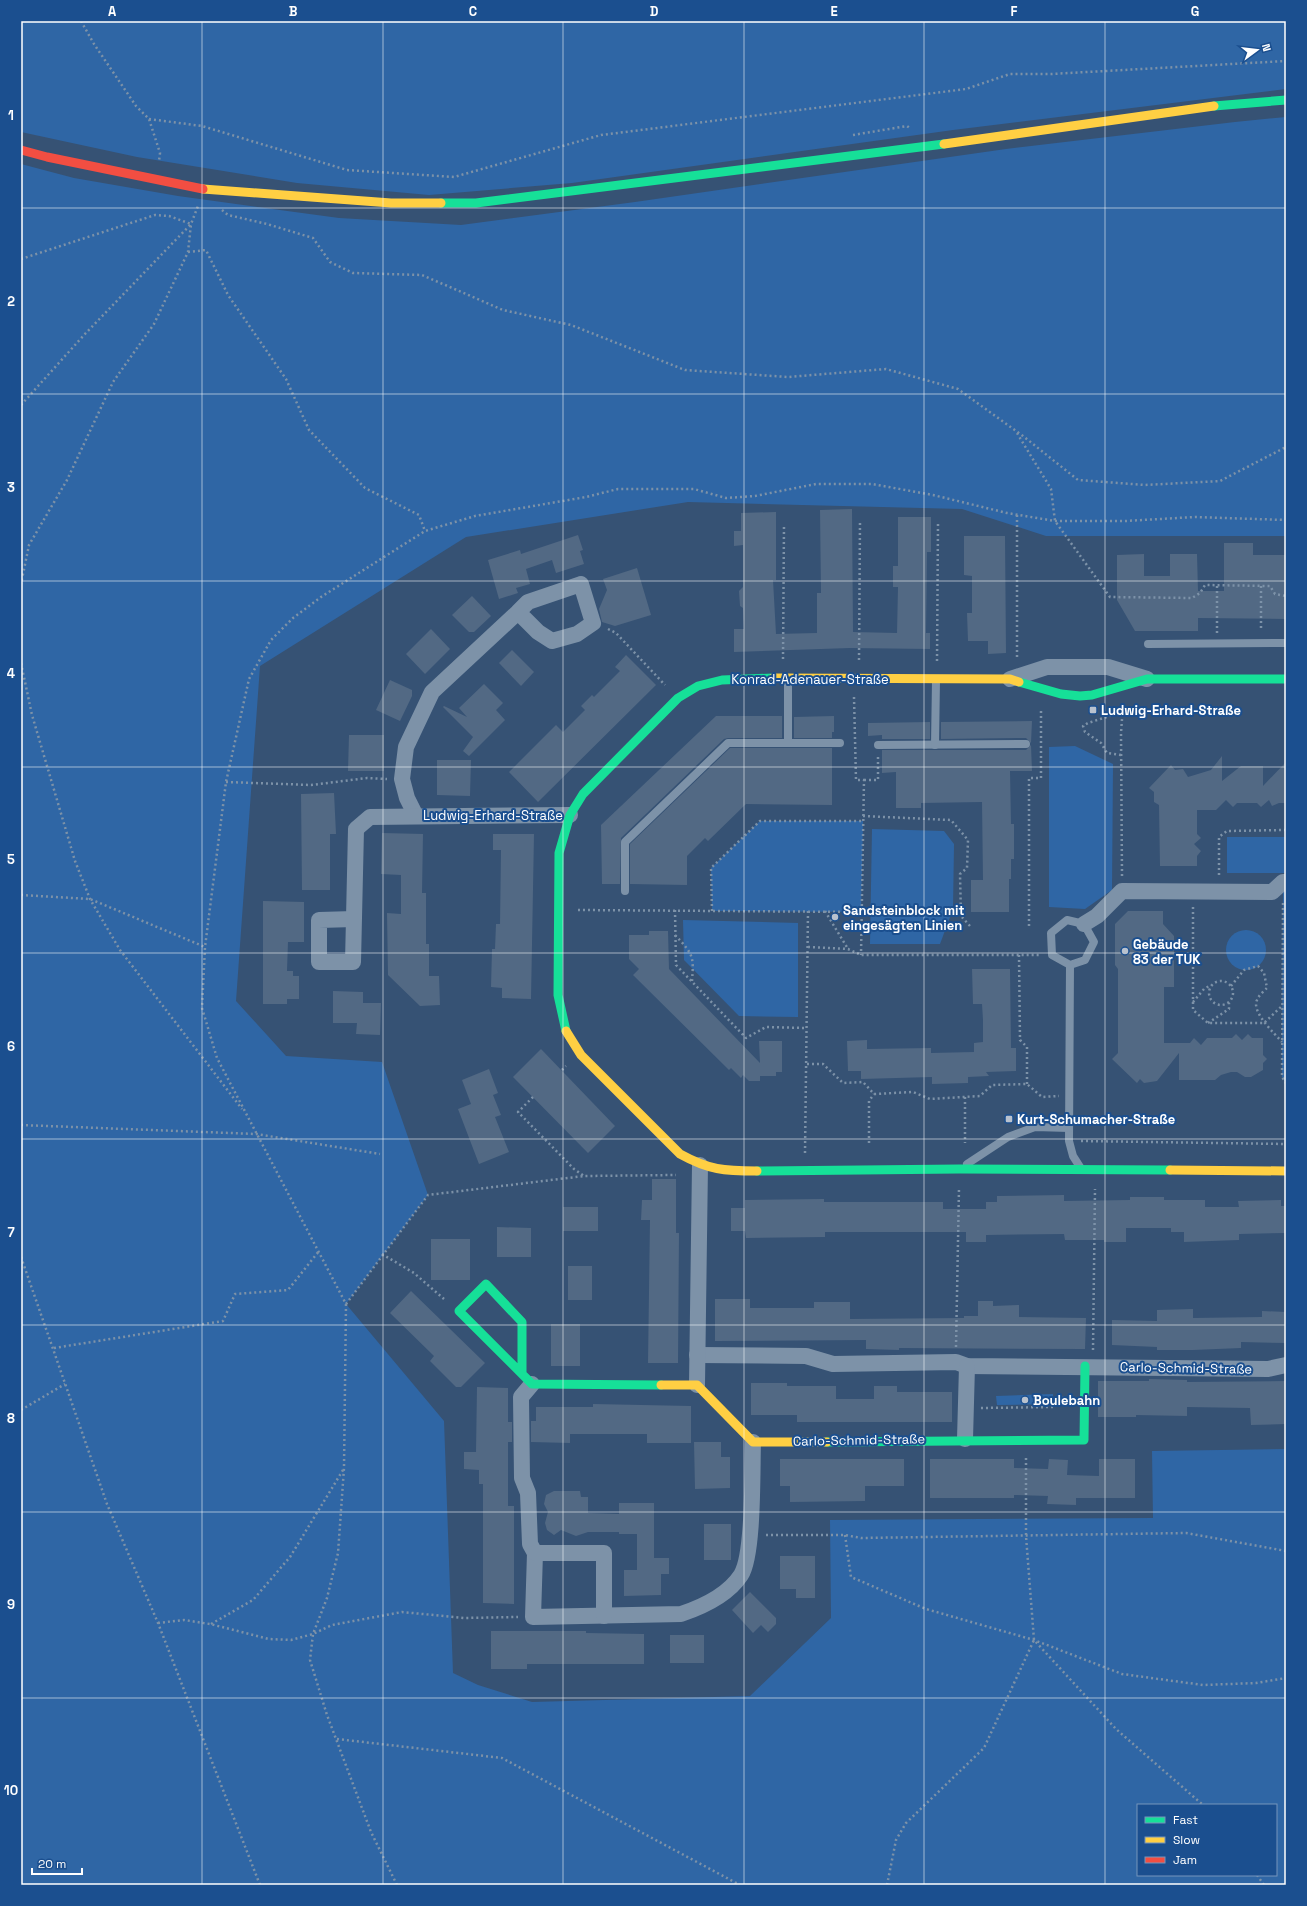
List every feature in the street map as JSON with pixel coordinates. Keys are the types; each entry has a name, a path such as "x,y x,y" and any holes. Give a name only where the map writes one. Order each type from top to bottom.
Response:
{"street":[{"path":"21,150 47,157 205,189 391,204 476,203 932,146 1219,105 1286,100"},
{"name":"Ludwig-Erhard-Straße","path":"416,816 407,798 402,779 406,747 432,692 528,602 581,584 593,623"},
{"path":"518,612 538,632 552,641 577,634 593,623"},
{"name":"Konrad-Adenauer-Straße","path":"1010,679 1047,667 1108,667 1147,679"},
{"name":"Konrad-Adenauer-Straße","path":"700,1165 680,1154 581,1055 564,1027 558,995 560,853 570,815 583,794 678,698 698,686 722,680 748,678 1010,679 1060,694 1080,696 1092,695 1147,679 1286,679"},
{"name":"Ludwig-Erhard-Straße","path":"354,919 356,829 370,817 570,815"},
{"path":"1084,924 1097,916 1122,891 1193,893 1272,892 1285,882"},
{"path":"697,1385 700,1165 729,1171 959,1169 1286,1171"},
{"path":"527,1379 458,1311 486,1284 522,1322 527,1379 521,1397 522,1478 528,1493 530,1544 535,1553 533,1617 681,1614 700,1607 723,1592 741,1574 748,1554 750,1535 753,1442 697,1385 527,1379"},
{"name":"Carlo-Schmid-Straße","path":"697,1355 806,1356 833,1364 961,1364 1268,1369 1286,1365"},
{"path":"961,1364 966,1408 965,1439"},
{"name":"Carlo-Schmid-Straße","path":"753,1442 965,1439 1084,1440 1085,1366"},
{"path":"535,1553 604,1554 604,1616"}],"lane":[{"path":"1148,644 1286,643"},
{"path":"786,678 788,743"},
{"path":"935,745 936,679"},
{"path":"625,891 625,842 728,743 840,743"},
{"path":"878,745 1026,744"},
{"path":"1068,920 1084,924 1094,942 1085,960 1070,965 1052,955 1051,933 1068,920"},
{"path":"1070,965 1069,1141 1073,1156 1081,1170"},
{"path":"959,1169 1008,1137 1035,1127 1069,1128"}],"path":[{"path":"81,21 94,44 136,106 149,119 160,153 157,179"},
{"path":"149,119 202,126 347,170 454,177 601,135 966,89 1010,74 1051,74 1286,61"},
{"path":"21,584 28,545 67,480 113,382 154,324 188,252 191,224 205,189"},
{"path":"218,207 228,215 267,224 313,238 330,262 353,273 422,275 504,310 571,325 685,370 788,377 886,369 958,389 1016,431 1078,480 1145,485 1220,481 1286,446"},
{"path":"21,259 155,215 169,216 191,224"},
{"path":"21,405 84,335 191,224"},
{"path":"188,252 206,250 228,295 286,379 309,430 365,488 419,515 425,531"},
{"path":"1016,431 1051,489 1055,521 1110,596 1192,598 1200,593 1205,585 1270,586 1275,594 1286,596"},
{"path":"397,1885 371,1832 317,1686 310,1660 314,1634 326,1598 338,1553 344,1468 346,1304 217,1058 202,1008 205,947 226,782 249,678 271,640 293,618 321,597 425,531 475,516 586,497 618,489 694,489 726,498 755,496 816,484 872,484 933,495 1017,515 1055,521 1125,520 1195,516 1285,519"},
{"path":"1010,679 1017,667 1017,515"},
{"path":"860,521 856,678 856,780 878,780 878,745"},
{"path":"936,679 938,523"},
{"path":"784,524 786,678"},
{"path":"1217,585 1217,623"},
{"path":"1261,586 1261,623"},
{"path":"593,623 616,633 678,698"},
{"path":"21,663 32,715 75,860 90,899 120,950 246,1115"},
{"path":"1122,891 1121,755 1123,702"},
{"path":"1029,926 1029,778 1041,778 1041,705"},
{"path":"1121,755 1107,753 1102,743 1085,732 1082,726 1122,712"},
{"path":"226,782 311,785 366,778"},
{"path":"861,955 864,780"},
{"path":"863,816 951,820 968,840 967,868 960,874 961,916 970,926"},
{"path":"712,911 711,868 760,821 863,821"},
{"path":"1219,893 1219,837 1227,831 1286,830"},
{"path":"1285,882 1282,1077 1286,1083"},
{"path":"1193,893 1193,1010 1208,1023 1264,1023 1283,1005"},
{"path":"21,895 90,899 205,947"},
{"path":"558,910 861,912"},
{"path":"674,910 676,965 746,1038 766,1027 807,1028"},
{"path":"805,1171 808,911"},
{"path":"825,911 848,949"},
{"path":"675,934 688,948 694,960 692,982"},
{"path":"808,947 848,949 861,955 1052,955"},
{"path":"1019,955 1020,1040 1027,1047 1027,1084"},
{"path":"1231,986 1244,970 1258,966 1264,973 1267,988 1257,999 1255,1004 1264,1023 1283,1042"},
{"path":"1193,1002 1204,989 1213,983 1221,980 1231,986 1233,995 1228,1003 1220,1006 1211,1001 1208,991 1213,983"},
{"path":"1208,1023 1230,1009 1228,1003"},
{"path":"807,1064 823,1064 843,1083 863,1082 874,1094"},
{"path":"874,1094 913,1092 930,1099 965,1097 980,1096 992,1085 1027,1084 1042,1097 1069,1096"},
{"path":"869,1143 869,1101 874,1094"},
{"path":"533,1097 518,1112 574,1169 584,1176"},
{"path":"965,1097 965,1143"},
{"path":"21,1125 256,1134 380,1154"},
{"path":"1069,1141 1286,1144"},
{"path":"346,1304 428,1194 584,1176 687,1175 700,1165"},
{"path":"959,1169 961,1364"},
{"path":"1093,1331 1095,1186"},
{"path":"54,1348 223,1321 235,1294 288,1290 319,1251"},
{"path":"382,1254 414,1273 458,1311"},
{"path":"21,1257 22,1264 54,1348 107,1504 158,1623 260,1885"},
{"path":"21,1410 65,1384"},
{"path":"966,1408 1054,1407 1054,1398 1085,1398"},
{"path":"887,1885 896,1840 906,1823 984,1748 1034,1640 1026,1536 1026,1440"},
{"path":"210,1624 253,1600 290,1557 344,1468"},
{"path":"750,1535 845,1535 861,1538 1186,1534 1286,1550"},
{"path":"845,1535 851,1577 926,1610 1034,1640 1122,1674 1203,1685 1256,1683 1286,1678"},
{"path":"158,1623 184,1620 210,1624 269,1639 291,1640 314,1634 332,1625 402,1612 464,1618 533,1617"},
{"path":"1034,1640 1116,1729 1202,1804"},
{"path":"337,1739 502,1758 740,1885"},
{"path":"1258,1876 1264,1885"}],"shaded area":[{"path":"21,21 1286,21 1286,89 953,130 572,183 429,195 297,183 137,157 21,132"},
{"path":"1286,117 1286,536 1046,536 962,509 688,502 466,537 260,666 236,1001 286,1056 382,1062 428,1195 346,1304 444,1421 453,1673 478,1685 532,1702 750,1696 831,1618 830,1520 1153,1518 1152,1451 1286,1449 1286,1885 21,1885 21,164 74,178 178,196 339,218 461,225 635,202 1006,149"},
{"path":"1075,746 1113,764 1112,890 1085,909 1049,907 1049,747"},
{"path":"760,821 863,821 861,912 712,911 711,868"},
{"path":"872,829 944,831 954,844 953,909 940,944 870,944"},
{"path":"1227,837 1286,837 1286,873 1227,873"},
{"path":"1283,882 1286,882 1286,1083 1282,1077"},
{"path":"683,920 798,923 798,1017 739,1016 684,960"},
{"path":"1246,930 1260,936 1266,950 1260,964 1246,970 1232,964 1226,950 1232,936"},
{"name":"Boulebahn","path":"1053,1394 1053,1404 997,1405 996,1396"}],"building":[{"path":"852,509 853,632 897,633 898,587 893,587 893,566 898,566 898,517 931,517 931,552 927,552 926,633 930,633 930,649 850,648 734,652 734,629 744,629 743,608 740,606 739,591 743,587 743,545 734,546 734,531 741,531 741,513 776,512 776,580 773,580 776,634 817,633 817,593 821,593 820,510"},
{"path":"578,535 583,550 580,551 584,564 556,573 552,560 526,569 530,584 516,588 518,593 499,599 488,560 520,550 521,554"},
{"path":"964,536 1005,536 1006,653 988,654 988,641 968,641 967,613 972,613 972,576 964,575"},
{"path":"1224,543 1253,543 1253,555 1286,555 1286,619 1198,618 1198,631 1135,631 1117,600 1117,555 1144,554 1144,576 1170,576 1170,554 1197,554 1198,591 1224,591"},
{"path":"637,568 651,615 615,626 602,622 599,609 607,590 603,579"},
{"path":"472,596 491,616 474,632 469,632 452,615"},
{"path":"431,629 450,649 425,674 406,654"},
{"path":"512,650 534,672 521,686 499,663"},
{"path":"626,655 656,685 538,802 509,772 556,725 563,732 585,710 581,706 592,695 594,697 620,671 615,667"},
{"path":"390,680 412,690 412,696 400,721 376,710"},
{"path":"484,684 503,703 496,710 505,720 469,756 463,751 473,737 443,707 444,706 467,717 459,708"},
{"path":"716,716 782,716 782,738 724,739 621,838 620,884 602,884 601,825"},
{"path":"834,716 834,732 832,732 832,738 794,738 794,717"},
{"path":"1032,721 1031,743 1026,738 941,739 941,722"},
{"path":"930,722 930,739 882,739 882,735 868,736 868,723"},
{"path":"349,735 384,735 384,771 348,771"},
{"path":"1031,745 1032,771 1010,771 1011,824 1014,824 1014,859 1011,859 1011,879 1009,879 1009,912 971,912 971,880 983,880 982,802 921,803 921,808 896,808 896,772 882,773 882,750 1026,750"},
{"path":"730,748 832,748 832,805 746,804 708,841 705,838 687,856 687,885 630,884 630,844"},
{"path":"1222,756 1222,781 1241,766 1263,766 1263,786 1286,762 1286,803 1279,803 1272,806 1269,800 1261,807 1257,803 1237,803 1233,807 1226,800 1216,810 1197,810 1197,834 1201,838 1194,844 1201,851 1197,856 1197,866 1160,866 1159,805 1154,802 1154,792 1149,788 1171,765 1175,770 1183,769 1188,777 1211,770"},
{"path":"437,760 471,760 470,796 437,795"},
{"path":"334,793 336,834 330,834 330,890 302,890 301,794"},
{"path":"382,833 423,834 422,893 426,893 426,944 429,944 429,976 439,976 440,1005 420,1006 388,975 387,913 401,914 401,875 381,874"},
{"path":"493,834 534,834 531,999 502,998 502,988 491,987 492,949 495,949 496,924 500,924 501,850 493,850"},
{"path":"263,901 304,902 304,942 288,942 287,971 293,971 293,976 299,976 299,999 287,999 287,1004 263,1004"},
{"path":"1128,911 1163,911 1163,924 1174,936 1174,987 1164,987 1164,1043 1190,1043 1194,1038 1201,1045 1207,1038 1232,1038 1236,1034 1242,1040 1248,1034 1252,1038 1263,1038 1263,1055 1267,1059 1263,1063 1263,1070 1251,1077 1245,1077 1237,1072 1231,1072 1221,1075 1215,1080 1179,1080 1179,1053 1157,1081 1144,1083 1140,1079 1137,1083 1112,1059 1118,1053 1118,969 1115,965 1115,924"},
{"path":"649,931 668,931 669,969 760,1063 759,1041 782,1041 782,1072 776,1072 776,1076 760,1076 760,1081 749,1081 743,1075 741,1078 731,1068 729,1070 633,975 639,969 629,959 629,935 649,935"},
{"path":"972,969 1010,969 1011,1048 1016,1048 1016,1071 986,1072 989,1076 968,1077 968,1083 932,1084 932,1077 861,1079 861,1071 848,1071 847,1041 867,1040 867,1049 931,1048 931,1053 974,1052 974,1043 983,1042 983,1020 982,1004 973,1004"},
{"path":"333,991 363,992 363,1003 381,1003 380,1035 356,1034 357,1023 333,1023"},
{"path":"541,1049 615,1126 588,1153 513,1077"},
{"path":"489,1069 498,1093 493,1095 501,1115 495,1117 509,1152 479,1164 458,1109 471,1104 462,1080"},
{"path":"652,1179 676,1179 676,1233 679,1233 678,1363 648,1363 650,1220 641,1220 642,1200 652,1200"},
{"path":"1064,1195 1064,1201 1130,1200 1130,1197 1164,1197 1164,1200 1205,1200 1205,1207 1239,1207 1238,1201 1281,1200 1281,1206 1286,1206 1286,1233 1239,1234 1239,1240 1184,1242 1184,1232 1171,1232 1171,1228 1126,1228 1126,1242 1104,1242 1104,1240 1065,1240 1064,1234 986,1235 986,1242 966,1242 966,1232 825,1232 825,1237 746,1238 745,1231 731,1231 731,1208 745,1208 745,1200 824,1199 824,1202 943,1202 943,1209 986,1209 986,1202 997,1202 997,1196"},
{"path":"563,1207 598,1207 598,1231 563,1231"},
{"path":"497,1227 531,1228 531,1257 497,1257"},
{"path":"431,1239 470,1239 470,1280 431,1280"},
{"path":"568,1266 592,1266 592,1300 568,1300"},
{"path":"411,1291 485,1363 461,1387 456,1387 430,1361 434,1356 390,1313"},
{"path":"715,1299 750,1299 750,1308 814,1308 814,1302 850,1302 850,1319 964,1318 964,1316 978,1316 978,1301 993,1301 993,1306 1019,1305 1019,1317 1086,1318 1085,1349 899,1348 899,1350 866,1349 866,1340 715,1341"},
{"path":"1193,1309 1193,1318 1262,1317 1262,1311 1286,1312 1286,1343 1241,1342 1241,1348 1193,1350 1157,1350 1157,1347 1112,1345 1112,1320 1157,1321 1157,1310"},
{"path":"551,1324 580,1324 580,1366 551,1366"},
{"path":"1149,1379 1187,1380 1187,1382 1286,1381 1286,1424 1251,1425 1250,1408 1187,1407 1187,1416 1136,1415 1136,1417 1098,1417 1098,1381 1149,1381"},
{"path":"751,1383 787,1383 787,1386 836,1386 836,1399 874,1399 874,1386 897,1386 897,1392 952,1392 952,1422 797,1422 797,1415 751,1415"},
{"path":"477,1387 508,1388 508,1422 512,1422 512,1442 508,1442 508,1506 514,1506 514,1604 483,1603 483,1484 479,1484 479,1470 464,1469 464,1452 476,1452"},
{"path":"593,1404 691,1406 691,1443 647,1443 647,1434 570,1434 570,1443 531,1442 531,1421 536,1421 536,1407 593,1407"},
{"path":"694,1442 721,1442 721,1457 730,1457 730,1488 695,1489"},
{"path":"780,1459 904,1459 904,1486 865,1486 865,1501 790,1502 790,1486 780,1486"},
{"path":"930,1459 1014,1459 1014,1468 1048,1469 1049,1459 1068,1460 1067,1475 1099,1476 1099,1459 1135,1459 1135,1498 1076,1498 1076,1505 1047,1504 1048,1496 1014,1495 1014,1498 930,1498"},
{"path":"554,1491 580,1491 581,1497 588,1497 588,1513 619,1514 619,1503 654,1503 654,1558 669,1558 669,1574 661,1574 661,1595 624,1596 624,1570 637,1570 637,1534 619,1534 619,1532 588,1532 576,1536 561,1530 554,1535 547,1530 545,1523 548,1512 544,1504 546,1495"},
{"path":"704,1524 731,1524 731,1560 704,1560"},
{"path":"780,1556 815,1556 815,1598 796,1598 796,1589 780,1589"},
{"path":"750,1592 776,1618 776,1624 768,1632 761,1625 753,1633 732,1610"},
{"path":"491,1631 586,1631 586,1633 644,1634 644,1664 527,1664 527,1669 491,1669"},
{"path":"670,1635 704,1635 704,1663 670,1663"}],"traffic: fast":[{"path":"1214,106 1286,100"},
{"path":"441,203 476,203 944,144"},
{"path":"566,1031 558,995 559,853 570,815 583,794 678,698 698,686 722,680 773,678"},
{"path":"1019,682 1061,694 1080,696 1092,695 1147,679 1286,679"},
{"path":"757,1171 959,1169 1170,1170"},
{"path":"522,1373 522,1322 486,1284 459,1311 532,1384 661,1385"},
{"path":"827,1442 1084,1440 1085,1366"}],"traffic: slow":[{"path":"944,144 1214,106"},
{"path":"203,189 391,203 441,203"},
{"path":"773,678 1010,679 1019,682"},
{"path":"566,1031 581,1055 680,1154 708,1166 726,1170 757,1171"},
{"path":"1170,1170 1286,1171"},
{"path":"661,1385 697,1385 753,1442 827,1442"}],"traffic: jam":[{"path":"21,150 47,157 203,189"}],"place":[{"name":"Ludwig-Erhard-Straße","path":"1093,710"},
{"name":"Sandsteinblock mit eingesägten Linien","path":"835,917"},
{"name":"Gebäude 83 der TUK","path":"1125,951"},
{"name":"Kurt-Schumacher-Straße","path":"1009,1119"},
{"name":"Boulebahn","path":"1025,1400"}]}
